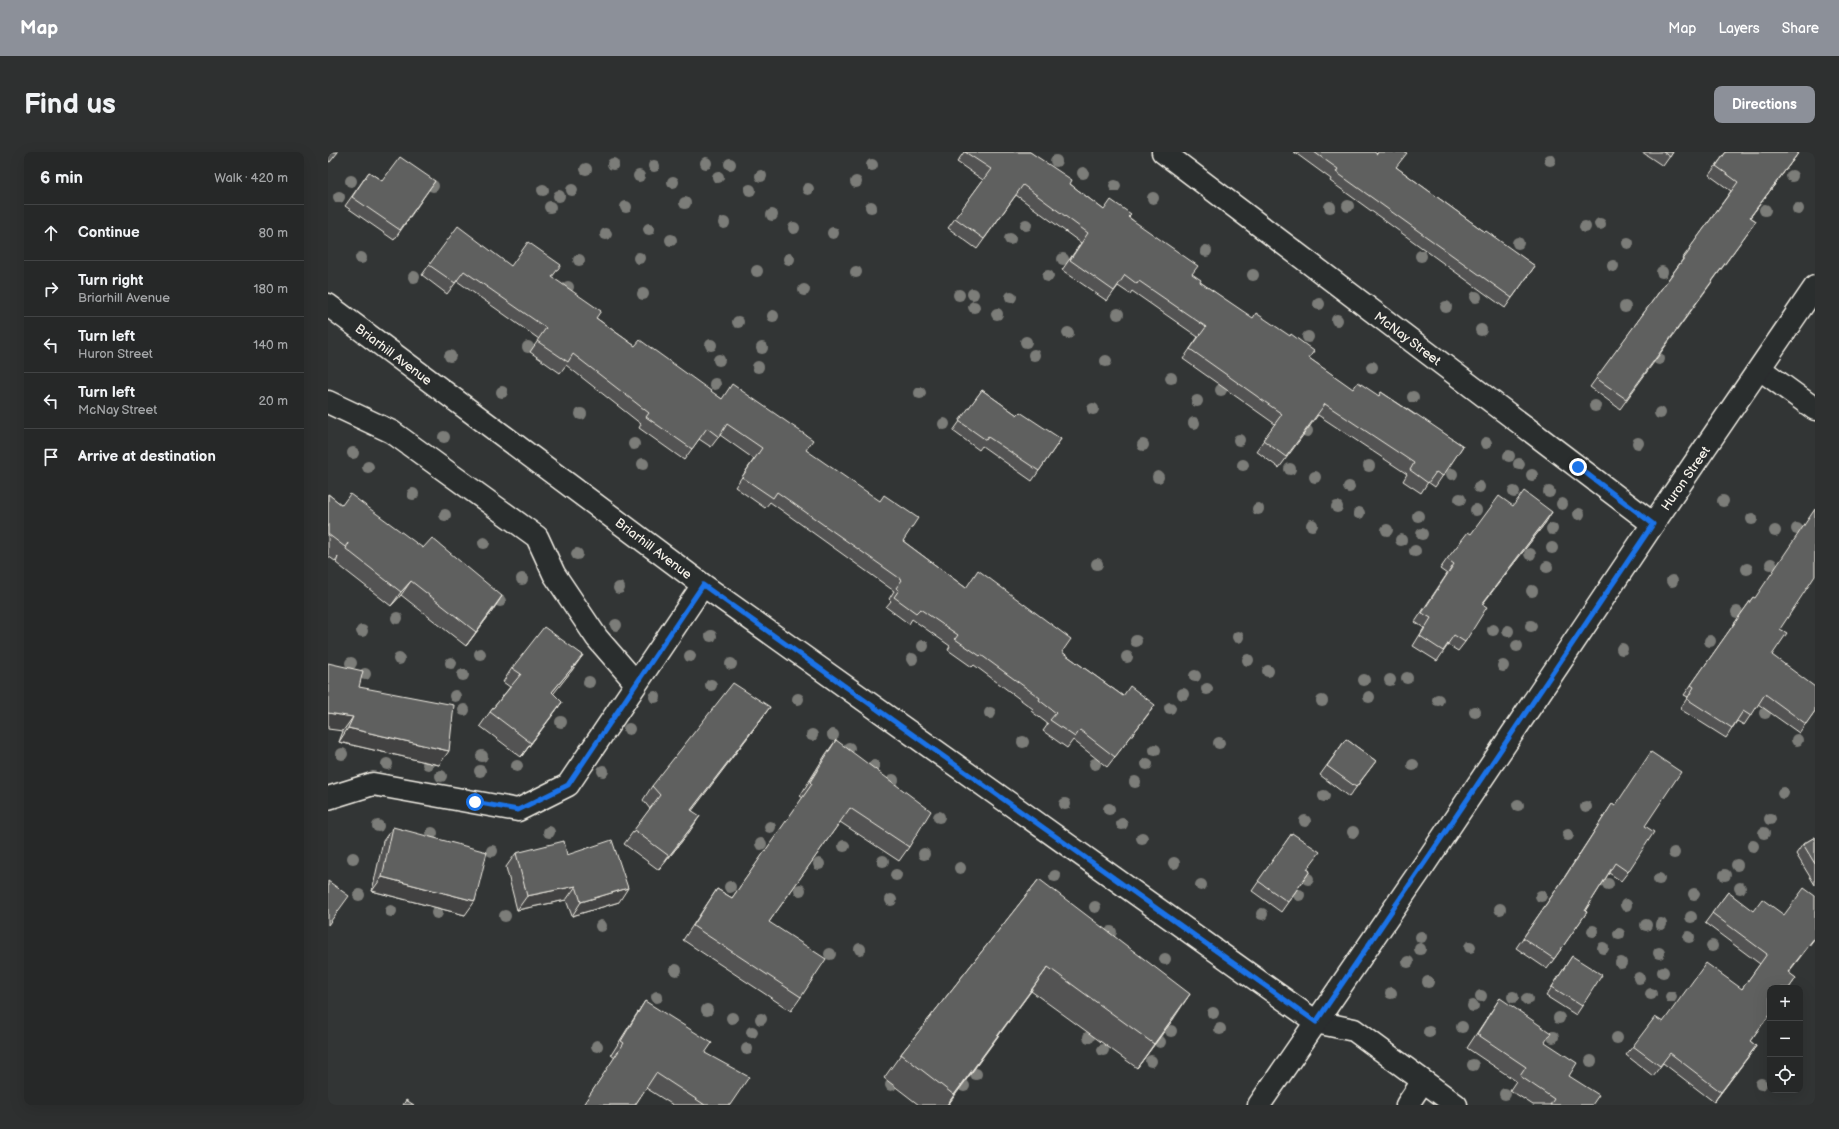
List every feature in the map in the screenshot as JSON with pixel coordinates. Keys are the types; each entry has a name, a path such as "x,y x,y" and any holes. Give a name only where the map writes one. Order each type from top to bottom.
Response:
{"street":[{"name":"McNay Street","path":"1163,152 1653,524"},
{"name":"Huron Street","path":"1259,1105 1815,287"},
{"name":"Briarhill Avenue","path":"328,305 703,585 1316,1022"},
{"path":"1760,369 1815,409"},
{"path":"328,402 392,432 537,537 554,574 593,632 636,683"},
{"path":"329,797 373,784 518,810 568,785 703,585"},
{"path":"1316,1022 1354,1030 1456,1105"},
{"path":"1407,1105 1423,1081"}],"building":[{"path":"328,152 338,152 330,162 328,161"},
{"path":"965,152 1030,152 1072,180 1070,184 1104,210 1111,200 1131,214 1128,217 1198,266 1192,274 1201,280 1200,282 1253,318 1256,313 1290,336 1291,334 1314,351 1309,358 1353,389 1358,382 1379,396 1381,392 1463,446 1443,476 1436,472 1428,483 1410,470 1414,463 1325,404 1286,457 1263,440 1282,414 1190,349 1206,327 1139,281 1137,284 1125,275 1114,291 1070,260 1088,233 1023,185 984,239 955,218 991,169"},
{"path":"1314,152 1374,152 1377,154 1378,152 1407,153 1396,167 1485,232 1486,231 1535,266 1512,298 1336,172 1338,169"},
{"path":"1663,152 1673,152 1670,157"},
{"path":"1726,152 1799,152 1750,217 1756,221 1626,399 1596,378 1738,182 1716,166"},
{"path":"400,157 435,181 400,230 352,197 369,172 382,181"},
{"path":"458,226 511,266 528,242 561,265 552,277 601,311 596,318 635,346 640,340 722,399 732,384 813,440 806,450 880,501 884,495 918,518 903,541 966,588 978,570 1071,639 1062,652 1123,696 1130,686 1155,705 1115,757 1080,730 1075,737 1050,720 1056,713 1039,700 1040,698 981,655 980,656 955,639 958,635 920,609 916,613 894,597 899,590 896,588 902,580 777,492 773,498 742,477 762,448 727,424 719,437 707,428 692,449 646,417 649,413 573,354 568,362 537,341 546,328 464,271 455,283 429,265"},
{"path":"982,390 1017,415 1020,412 1061,439 1039,471 988,437 986,440 959,421"},
{"path":"1524,491 1552,512 1482,604 1487,607 1465,642 1454,635 1443,651 1420,636 1431,618 1422,613 1454,564 1447,559 1468,532 1471,534 1499,496 1513,506"},
{"path":"328,494 342,505 350,494 423,548 432,538 502,596 476,632 411,581 401,592 346,549 348,543 345,547 328,534"},
{"path":"1815,509 1815,576 1780,629 1787,633 1772,655 1815,687 1815,711 1806,724 1765,694 1751,716 1743,711 1732,728 1687,699 1694,687 1691,685 1753,597 1755,598"},
{"path":"544,627 583,655 552,692 562,702 531,743 490,712 521,674 512,668"},
{"path":"328,663 363,671 359,687 454,705 449,751 348,728 353,717 328,713"},
{"path":"733,683 770,707 691,810 700,816 669,856 634,830 660,795 652,786"},
{"path":"1346,739 1376,761 1356,787 1327,766"},
{"path":"836,740 931,811 909,847 850,808 769,922 826,959 801,997 693,926 717,889 732,898 812,784 810,782"},
{"path":"1651,752 1681,772 1645,826 1654,832 1628,872 1615,863 1585,911 1587,912 1554,959 1523,938 1565,877 1612,804 1615,806"},
{"path":"393,827 487,852 475,901 382,877"},
{"path":"1292,833 1320,852 1307,869 1310,871 1288,902 1258,881"},
{"path":"1815,837 1815,864 1803,844"},
{"path":"612,840 628,888 581,902 576,886 527,896 516,853 564,841 567,855"},
{"path":"1039,879 1190,994 1154,1044 1048,967 954,1095 901,1054"},
{"path":"328,881 349,896 328,925"},
{"path":"1804,888 1815,896 1815,937 1788,972 1796,978 1791,985 1767,985 1767,1018 1750,1041 1756,1046 1721,1092 1670,1053 1660,1066 1633,1046 1655,1017 1663,1022 1706,963 1742,989 1767,954 1712,913 1728,892 1753,911 1762,899 1784,915"},
{"path":"1572,956 1602,975 1582,1006 1552,987"},
{"path":"1500,998 1551,1033 1545,1042 1577,1063 1569,1076 1599,1095 1592,1105 1550,1105 1554,1099 1520,1076 1526,1067 1477,1034"},
{"path":"645,1001 712,1043 705,1053 749,1077 730,1105 705,1105 656,1073 635,1105 583,1105 624,1043 621,1041"},
{"path":"406,1100 414,1105 403,1105"}],"route":[{"path":"475,802 518,810 568,785 703,585 1316,1022 1653,524 1578,467"}]}
